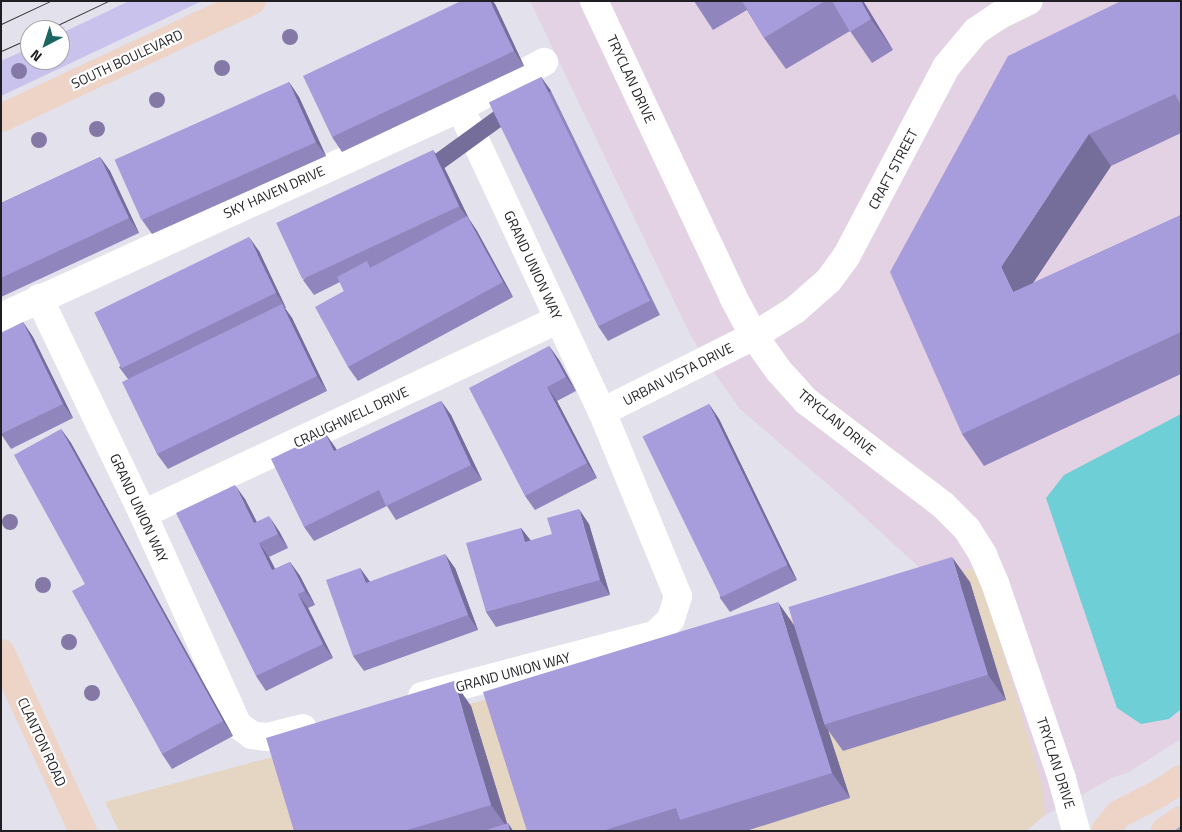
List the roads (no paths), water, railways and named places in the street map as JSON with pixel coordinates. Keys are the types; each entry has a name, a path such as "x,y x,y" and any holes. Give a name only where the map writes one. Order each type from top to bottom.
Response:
{"main road":[{"name":"SOUTH BOULEVARD","path":"1,118 252,1"},
{"name":"CLANTON ROAD","path":"1,653 83,831"},
{"path":"1105,831 1118,814 1160,793 1181,778"},
{"path":"1165,831 1181,820"}],"street":[{"name":"TRYCLAN DRIVE","path":"594,1 733,297 754,336 779,371 806,401 943,505 967,529 983,555 995,583 1062,779 1076,831"},
{"name":"CRAFT STREET","path":"754,336 795,310 829,280 847,255 946,67 960,49 976,32 1000,15 1029,1"},
{"name":"SKY HAVEN DRIVE","path":"1,317 39,298 460,108 544,62"},
{"name":"GRAND UNION WAY","path":"400,702 656,634 671,619 678,596 602,412 460,108"},
{"name":"GRAND UNION WAY","path":"39,298 143,514 238,725 252,735 267,737 324,722"},
{"name":"CRAUGHWELL DRIVE","path":"143,514 558,320"},
{"name":"URBAN VISTA DRIVE","path":"602,412 754,336"}],"water":[{"path":"1181,414 1181,709 1169,719 1141,724 1117,708 1046,498 1064,475"}],"tram line":[{"path":"1,24 50,1"},
{"path":"68,20 108,1"},
{"path":"1,51 20,42"}]}
